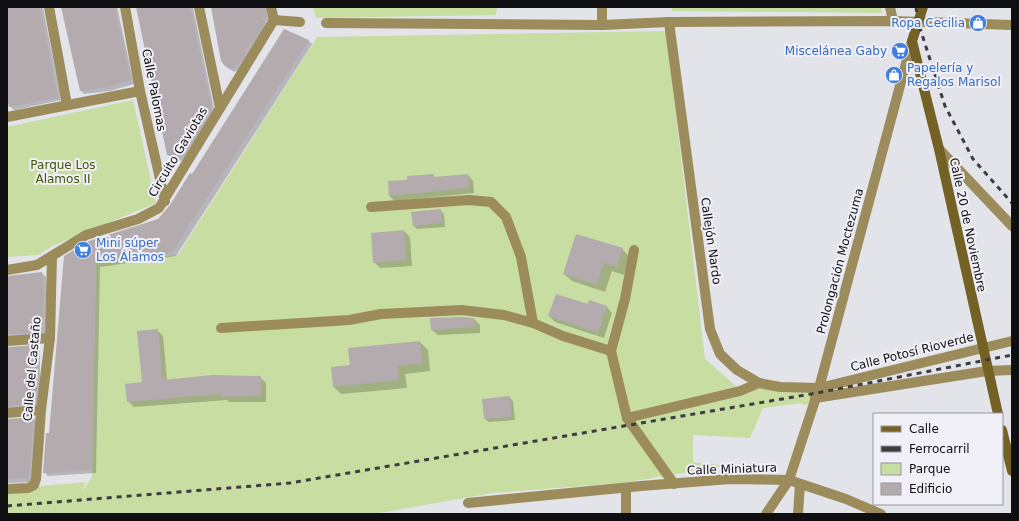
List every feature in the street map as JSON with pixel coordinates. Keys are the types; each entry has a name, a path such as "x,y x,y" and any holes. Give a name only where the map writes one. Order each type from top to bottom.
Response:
{"main road":[{"name":"Prolongación Moctezuma","path":"912,41 923,7"},
{"name":"Calle 20 de Noviembre","path":"912,41 998,413"},
{"path":"1003,434 1012,471"}],"street":[{"path":"49,7 67,104"},
{"name":"Calle Palomas","path":"125,7 140,91 164,201"},
{"path":"199,7 220,108"},
{"path":"271,7 274,20 300,22"},
{"path":"602,7 602,24"},
{"path":"890,7 893,21"},
{"name":"Circuito Gaviotas","path":"7,270 37,265 86,235 138,219 159,208 274,20"},
{"path":"326,23 602,24 670,22 893,21 1012,25"},
{"name":"Callejón Nardo","path":"670,22 710,329 720,354 737,370 759,383 780,388 819,388"},
{"name":"Prolongación Moctezuma","path":"766,514 789,480 819,388 912,41"},
{"path":"7,117 67,104 140,91"},
{"path":"938,149 1012,226"},
{"path":"371,207 469,200 491,202 506,217 521,257 533,323"},
{"path":"634,250 626,299 611,352 627,418 674,484"},
{"name":"Calle del Castaño","path":"7,489 28,488 34,485 36,479 41,410 50,338 52,256"},
{"path":"221,328 349,320 381,314 462,310 504,315 533,323 563,336 611,352"},
{"path":"7,341 50,338"},
{"name":"Calle Potosí Rioverde","path":"819,388 1012,341"},
{"name":"Calle Potosí Rioverde","path":"815,398 987,371 1012,370"},
{"path":"627,418 740,391 759,383"},
{"path":"7,413 41,410"},
{"name":"Calle Miniatura","path":"468,503 730,479 789,480 846,499 878,513"},
{"path":"798,514 800,484"},
{"path":"626,488 626,514"}],"green space":[{"path":"313,7 497,7 496,15 316,18"},
{"path":"672,7 881,7 882,13 672,11"},
{"path":"666,31 705,359 737,387 733,388 813,390 811,404 802,405 801,403 763,408 750,438 693,435 693,462 727,466 621,483 493,493 374,514 7,514 7,489 86,482 81,493 92,477 96,263 178,255 317,37"},
{"name":"Parque Los Alamos II","path":"133,100 156,203 52,246 38,255 7,257 7,127"}],"building":[{"path":"7,7 40,7 58,97 9,107 7,98"},
{"path":"61,7 115,7 131,81 80,91"},
{"path":"136,7 190,7 212,109 183,156 175,157 167,155"},
{"path":"211,7 265,7 267,17 261,18 266,21 256,38 245,50 245,54 240,63 230,69 221,61"},
{"path":"284,29 309,40 172,252 96,263 92,470 43,473 46,433 49,433 64,256 89,241 158,219 170,205 190,173 192,174"},
{"path":"434,174 434,177 468,174 469,188 389,196 388,181 407,180 407,176"},
{"path":"441,209 442,223 413,226 411,212"},
{"path":"404,230 407,260 373,263 371,233"},
{"path":"576,234 623,248 617,267 604,263 597,285 563,274"},
{"path":"42,272 44,299 42,332 7,334 7,276"},
{"path":"556,294 588,304 589,300 607,306 598,333 548,316"},
{"path":"430,318 474,318 475,327 431,330"},
{"path":"158,329 163,380 212,375 261,376 261,396 222,397 222,394 127,402 125,384 142,382 137,331"},
{"path":"420,341 423,363 398,366 399,380 333,387 331,367 350,365 348,348"},
{"path":"36,345 37,389 35,404 7,406 7,347"},
{"path":"510,396 512,417 484,419 482,399"},
{"path":"34,417 29,478 7,479 7,419"}],"railway":[{"path":"916,7 918,22 945,106 973,159 1012,203"},
{"path":"7,506 290,483 817,393 1012,355"}],"place":[{"name":"Ropa Cecilia","path":"978,23"},
{"name":"Miscelánea Gaby","path":"900,51"},
{"name":"Papelería y Regalos Marisol","path":"894,75"},
{"name":"Mini súper Los Álamos","path":"83,250"}]}
